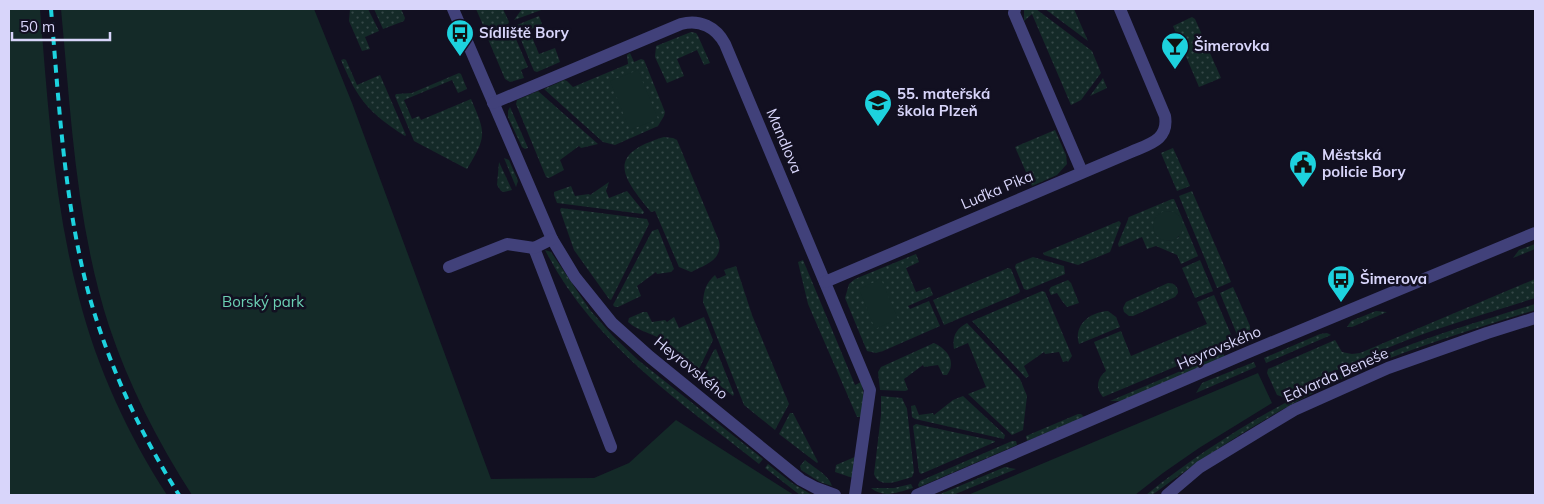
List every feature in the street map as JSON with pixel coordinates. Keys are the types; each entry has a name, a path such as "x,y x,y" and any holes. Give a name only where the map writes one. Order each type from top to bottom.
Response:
{"street":[{"name":"Heyrovského","path":"453,9 552,239 575,277 612,323 650,357 801,480 835,495"},
{"path":"1015,9 1014,13 1082,172"},
{"name":"Luďka Pika","path":"825,282 1157,140 1165,130 1165,116 1120,9"},
{"name":"Mandlova","path":"493,103 678,25 693,22 708,26 718,33 725,44 870,390 855,495"},
{"name":"Heyrovského","path":"917,495 1244,354 1535,233"},
{"path":"449,267 508,244 534,248 552,239"},
{"path":"534,248 611,447"},
{"name":"Edvarda Beneše","path":"1167,495 1200,467 1294,410 1388,368 1535,318"}],"green space":[{"path":"9,9 40,9 53,155 63,227 79,298 95,350 115,400 139,449 167,495 9,495"},
{"name":"Borský park","path":"61,9 314,9 352,103 491,479 594,478 629,463 676,420 794,495 192,495 156,434 135,392 109,326 98,287 89,248 76,169"},
{"path":"350,9 368,9 379,31 365,37 370,49 362,51 349,21"},
{"path":"374,9 401,9 405,18 404,21 383,29"},
{"path":"476,9 503,9 509,22 486,32"},
{"path":"522,9 544,9 514,20"},
{"path":"1024,9 1036,9 1092,51 1101,73 1081,100 1071,105 1032,14 1024,21"},
{"path":"1045,9 1074,9 1088,41"},
{"path":"539,16 542,24 529,30 539,54 555,48 560,62 537,72 534,71 516,28 517,25"},
{"path":"1192,17 1195,19 1221,78 1199,87 1173,26"},
{"path":"510,28 528,67 521,70 524,78 510,82 505,79 488,39"},
{"path":"691,32 696,33 698,36 710,63 704,65 697,50 677,59 684,76 667,83 655,57 656,46"},
{"path":"630,53 634,62 641,59 644,60 665,112 658,126 615,145 603,142 544,89 564,80 573,87 628,64 627,55"},
{"path":"344,59 357,85 380,75 405,136 382,120 366,104 347,74 341,60"},
{"path":"638,70 658,119 630,130 610,81"},
{"path":"459,73 467,89 458,93 452,80 404,100 412,119 419,116 421,120 471,99 480,120 482,135 478,149 467,169 414,141 395,96 396,94 412,93"},
{"path":"1103,78 1107,88 1090,96"},
{"path":"538,91 598,144 581,148 579,146 560,160 564,170 549,178 546,177 516,104 517,100"},
{"path":"510,107 528,148 522,147 508,117"},
{"path":"1055,130 1066,155 1067,164 1057,175 1032,186 1015,147"},
{"path":"664,137 677,140 719,241 720,248 716,257 691,272 679,267 655,211 651,212 640,199 626,176 624,167 627,158 634,151"},
{"path":"1173,148 1190,186 1177,191 1161,153"},
{"path":"504,158 509,160 518,181 516,187"},
{"path":"499,162 512,190 501,191 497,185"},
{"path":"609,182 606,191 609,198 627,191 644,212 643,214 557,203 554,195 554,192 571,186 575,196 590,195"},
{"path":"1192,191 1231,282 1217,288 1179,196"},
{"path":"1174,199 1198,256 1181,264 1177,255 1156,246 1147,249 1142,237 1119,247 1118,244 1129,217","holes":["1168,211 1179,216 1179,237 1168,241 1157,236 1154,223 1159,215"]},
{"path":"561,208 647,219 649,224 611,300 574,250 560,210"},
{"path":"1168,211 1179,215 1183,226 1179,237 1168,241 1157,237 1153,226 1157,215"},
{"path":"1119,221 1121,223 1110,252 1078,265 1044,255 1043,253"},
{"path":"658,229 674,269 671,272 657,274 656,272 637,286 641,296 615,307 613,305 652,231"},
{"path":"1535,244 1535,249 1513,258 1519,250"},
{"path":"545,250 551,252 590,310 613,336 638,360 763,459 759,464 668,393 612,342 587,314 565,284"},
{"path":"916,254 919,262 906,268 916,292 930,287 933,295 908,306 910,309 929,301 940,326 883,351 876,353 867,351 845,298 849,284 855,279"},
{"path":"1033,257 1064,266 1065,274 1027,290 1024,289 1015,267 1016,264"},
{"path":"803,260 855,385 861,382 864,395 862,417 857,417 808,304 798,262"},
{"path":"1200,260 1213,291 1195,298 1182,268"},
{"path":"736,266 752,315 789,404 775,430 744,405 703,302 709,281 715,275 717,279 726,275 724,270"},
{"path":"1008,268 1011,269 1020,291 1019,293 944,325 933,300"},
{"path":"881,279 898,319 875,329 859,289"},
{"path":"1535,279 1535,298 1399,343 1343,367 1283,397 1277,395 1267,373 1268,369 1335,340 1342,352 1360,353"},
{"path":"1068,280 1079,303 1067,307 1057,293 1051,295 1049,290 1051,287"},
{"path":"1168,283 1177,287 1178,293 1175,297 1133,316 1129,316 1124,312 1123,308 1126,302"},
{"path":"1233,287 1250,326 1250,334 1242,338 1238,337 1220,293"},
{"path":"1042,291 1045,292 1072,356 1068,362 1063,362 1059,352 1045,354 1044,352 1024,366 1029,376 1026,378 972,321"},
{"path":"1214,295 1233,339 1232,343 1103,397 1100,394 1098,383 1106,371 1094,342 1121,331 1131,356 1207,324 1197,302"},
{"path":"1535,304 1535,310 1405,352 1335,382 1254,426 1202,459 1152,495 1146,495 1230,435 1321,384 1384,355 1459,328"},
{"path":"1108,311 1116,317 1120,327 1079,344 1078,331 1084,321 1095,314"},
{"path":"1376,311 1387,312 1352,327 1347,327 1351,321"},
{"path":"647,312 652,322 665,320 667,322 674,317 679,328 704,317 713,340 699,369 663,340 628,322 629,318"},
{"path":"967,323 1020,379 1027,396 1023,430 1012,435 968,394 986,387 968,343 954,349 956,333"},
{"path":"1327,333 1331,335 1266,363 1264,358 1320,334"},
{"path":"934,343 949,356 951,365 947,375 943,375 938,365 924,367 923,365 904,379 908,390 880,390 878,372 881,367"},
{"path":"716,349 734,394 733,396 703,372"},
{"path":"1223,353 1225,357 1122,401 1110,401"},
{"path":"1254,362 1256,367 1196,393 1202,383"},
{"path":"1258,373 1272,403 1199,448 1135,495 968,495"},
{"path":"881,396 902,398 907,409 914,472 912,477 891,483 881,482 874,474 881,415"},
{"path":"963,396 1005,435 1004,439 912,417 911,406 915,405 919,415 933,413 934,415 953,400"},
{"path":"790,413 793,413 817,463 779,434"},
{"path":"1078,414 1084,417 1027,441 1026,436"},
{"path":"916,424 995,442 921,474 919,472 913,426"},
{"path":"1012,441 1016,441 1017,445 919,487 918,485 920,481"},
{"path":"857,456 853,478 835,472 836,465"},
{"path":"805,460 824,475 832,486 820,482 801,470 800,466"},
{"path":"768,464 792,483 812,495 800,495 765,468"},
{"path":"1005,467 1016,469 953,495 938,495"},
{"path":"911,484 913,488 891,494 881,493 871,488 894,488"}],"railway":[{"path":"51,9 68,189 89,295 106,347 127,398 151,448 179,495"}],"place":[{"name":"Sídliště Bory","path":"460,57"},
{"name":"Šimerovka","path":"1175,70"},
{"name":"55. mateřská škola Plzeň","path":"878,127"},
{"name":"Městská policie Bory","path":"1303,188"},
{"name":"Šimerova","path":"1341,303"}]}
